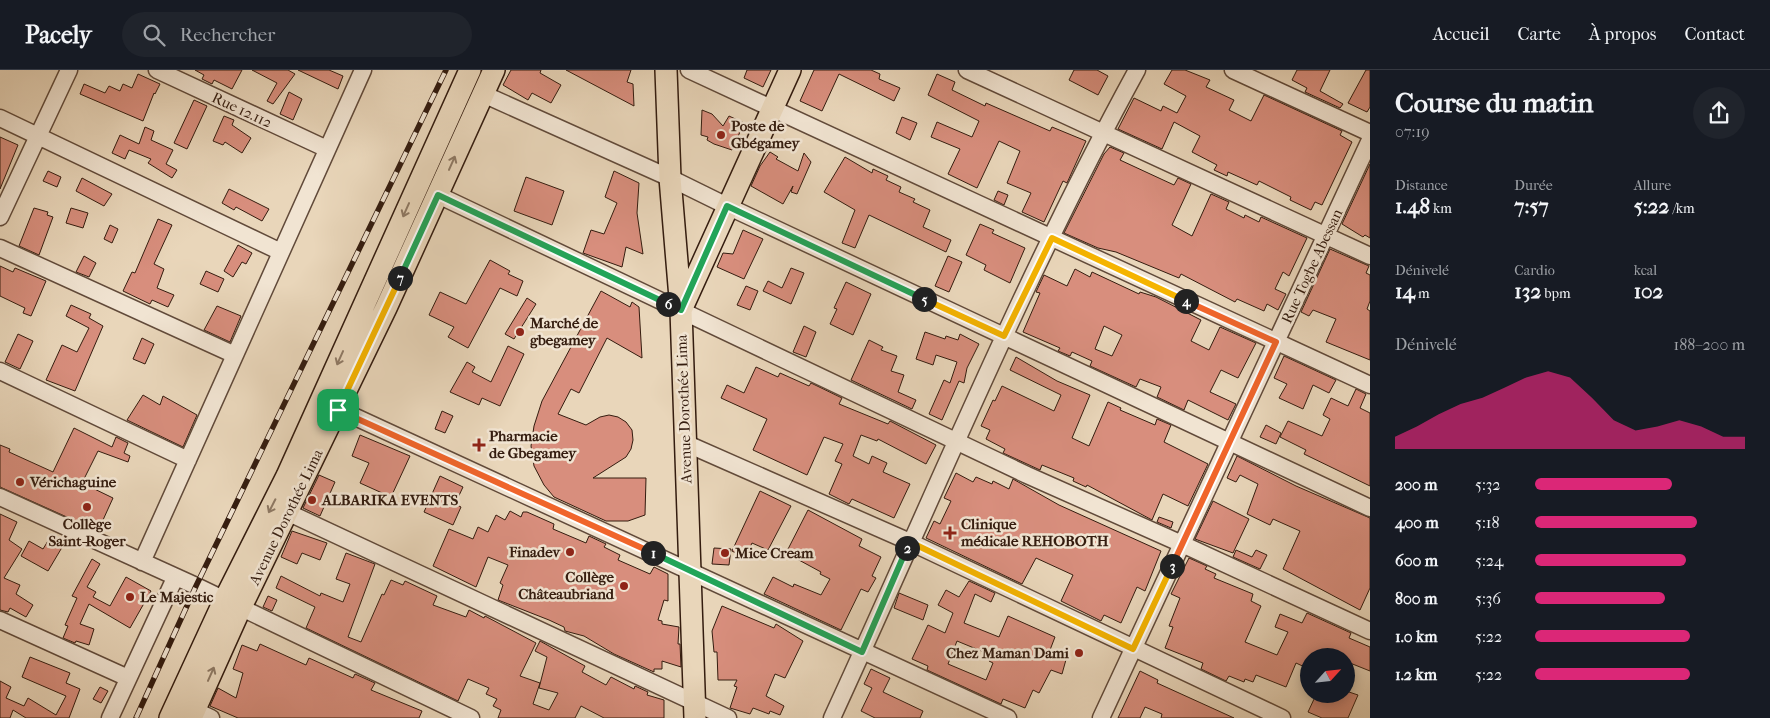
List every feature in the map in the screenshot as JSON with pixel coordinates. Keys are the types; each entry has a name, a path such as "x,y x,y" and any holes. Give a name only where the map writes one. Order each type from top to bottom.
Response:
{"main road":[{"name":"Avenue Dorothée Lima","path":"199,715 232,605 287,476 470,70"},
{"name":"Avenue Dorothée Lima","path":"170,718 232,605 288,512 338,410 494,70"},
{"name":"Avenue Dorothée Lima","path":"666,70 670,178 681,310 695,710"},
{"path":"681,310 790,70"}],"street":[{"path":"0,217 69,70"},
{"name":"Rue 12.112","path":"157,70 328,149"},
{"path":"142,562 363,70"},
{"path":"689,70 1370,385"},
{"path":"967,70 1370,256"},
{"path":"832,718 955,441 1004,336 1102,133 1137,70"},
{"path":"1234,70 1370,134"},
{"path":"483,94 670,178 1370,508"},
{"path":"0,118 281,252"},
{"name":"Rue Togbe Abessan","path":"1101,718 1370,140"},
{"path":"438,195 955,441 1370,631"},
{"path":"0,248 235,355"},
{"path":"0,372 188,460"},
{"path":"338,410 689,569 862,652 1008,718"},
{"path":"685,443 910,542 1282,718"},
{"path":"0,497 196,586 232,605 471,718"},
{"path":"288,512 695,710 728,718"},
{"path":"110,718 175,578"},
{"path":"0,620 128,678"}],"building":[{"path":"195,70 242,70 232,89 214,80 212,84 202,79 204,75"},
{"path":"252,70 288,70 295,74 273,104 267,101 277,83"},
{"path":"298,70 329,70 343,76 338,89"},
{"path":"511,70 541,70 540,73 561,85 551,103 532,93 528,100 503,85"},
{"path":"566,70 631,70 627,82 633,84 634,106"},
{"path":"747,70 771,70 763,87 744,78"},
{"path":"814,70 871,70 880,74 879,79 900,88 894,101 839,74 822,111 800,101"},
{"path":"1074,70 1097,70 1108,76 1098,95 1069,80"},
{"path":"1172,70 1185,70 1210,80 1206,87 1234,100 1229,110 1251,121 1264,95 1342,131 1340,135 1352,142 1322,205 1315,202 1311,210 1290,200 1291,197 1259,181 1257,185 1228,172 1227,176 1214,170 1217,165 1192,152 1200,136 1174,122 1162,149 1118,129 1134,98 1161,111 1163,106 1177,113 1186,96 1164,84"},
{"path":"1297,70 1330,70 1320,91 1343,104 1340,108 1305,92 1307,88 1292,80"},
{"path":"1366,70 1370,70 1370,107 1367,112 1348,103"},
{"path":"138,74 160,84 154,93 143,121 80,94 84,84 105,93 109,86 120,91 123,84 132,88"},
{"path":"937,74 955,82 952,90 985,106 986,103 1050,131 1052,127 1086,141 1067,183 1063,181 1044,222 1022,212 1031,193 1007,183 1020,151 999,141 977,188 948,174 960,149 931,137 937,122 972,137 979,121 928,95"},
{"path":"289,92 302,99 293,120 280,114"},
{"path":"194,100 207,106 187,149 174,143"},
{"path":"702,110 712,114 723,126 729,116 744,123 732,150 714,144 707,140 708,137 701,135"},
{"path":"224,116 234,120 232,125 251,138 242,153 225,142 223,145 213,141"},
{"path":"902,117 917,123 910,140 896,133"},
{"path":"145,127 154,131 151,140 173,150 166,164 177,170 172,178 148,163 151,159 129,150 125,159 112,153 120,135 139,144"},
{"path":"0,137 18,145 0,189"},
{"path":"1110,147 1124,153 1120,160 1174,185 1178,178 1191,184 1172,225 1192,236 1211,194 1229,202 1226,209 1244,218 1245,215 1259,222 1261,217 1307,238 1289,276 1283,272 1275,289 1286,294 1278,310 1267,304 1264,311 1237,299 1235,302 1181,274 1179,278 1116,252 1098,248 1064,233 1104,154"},
{"path":"770,152 778,157 776,159 798,171 804,153 811,162 797,194 791,192 793,186 783,204 751,186 760,166"},
{"path":"845,157 872,173 873,169 888,176 886,180 901,187 899,192 915,199 913,202 930,210 923,227 951,240 946,252 869,215 855,248 842,243 855,210 824,192"},
{"path":"1370,164 1370,238 1365,235 1363,237 1342,224"},
{"path":"48,171 61,177 57,187 43,181"},
{"path":"614,171 639,183 637,213 643,254 626,247 622,267 583,253 591,230 604,234 617,203 605,197"},
{"path":"526,177 564,191 552,225 514,211"},
{"path":"82,178 112,194 104,206 76,191"},
{"path":"229,189 269,209 262,221 236,207 234,210 222,203"},
{"path":"998,191 1008,195 1004,205 994,200"},
{"path":"34,208 48,212 47,215 53,217 39,255 19,246"},
{"path":"71,208 88,213 83,228 66,223"},
{"path":"158,219 172,225 154,264 164,269 157,288 174,295 168,307 152,300 150,304 123,291 132,272 135,273"},
{"path":"980,224 994,230 992,233 1025,248 1010,283 984,270 986,265 966,255"},
{"path":"110,225 118,229 112,243 104,239"},
{"path":"743,230 763,239 744,279 717,267 723,253 733,254"},
{"path":"238,245 252,253 246,264 242,262 233,277 224,271"},
{"path":"1330,249 1369,266 1366,273 1370,275 1370,301 1367,309 1370,311 1370,360 1326,342 1336,319 1313,310 1309,316 1301,312"},
{"path":"84,256 96,263 89,277 76,272"},
{"path":"948,256 962,262 949,292 935,286"},
{"path":"490,260 510,271 508,274 523,281 517,296 500,288 468,348 448,337 454,327 429,315 440,292 466,304"},
{"path":"0,266 13,272 15,268 46,281 31,316 23,313 25,308 0,296"},
{"path":"791,268 804,273 791,304 763,291 768,281 782,288"},
{"path":"1075,269 1090,277 1092,272 1139,294 1140,292 1156,297 1201,320 1191,341 1209,350 1220,327 1256,343 1238,378 1221,370 1210,392 1236,404 1228,420 1188,400 1184,410 1157,397 1161,387 1140,379 1136,387 1090,366 1092,361 1072,352 1070,356 1058,351 1060,348 1023,332 1040,293 1036,292 1044,275 1067,286","holes":["1104,326 1122,335 1112,356 1095,349"]},
{"path":"206,271 224,279 218,292 200,284"},
{"path":"846,282 871,294 853,335 830,324 837,309 834,308"},
{"path":"746,286 758,291 750,310 737,305"},
{"path":"601,291 630,307 632,302 639,307 642,358 607,338 579,393 571,389 558,414 586,425 600,417 609,415 618,417 626,422 632,430 633,440 631,449 626,457 593,478 646,478 645,515 628,521 606,521 554,497 544,485 534,466 531,446 534,426 542,401"},
{"path":"527,298 536,304 514,339 505,334"},
{"path":"71,305 91,314 89,318 103,326 75,391 46,380 62,345 77,352 89,328 66,316"},
{"path":"217,306 241,316 230,342 204,330"},
{"path":"804,326 816,332 806,357 793,352"},
{"path":"925,332 945,339 946,336 958,340 960,334 979,344 967,368 964,383 959,381 942,420 929,414 944,380 950,383 957,362 936,355 933,365 916,359"},
{"path":"18,334 33,341 20,369 5,362"},
{"path":"142,338 154,344 145,364 133,359"},
{"path":"869,340 883,347 881,350 897,356 891,371 904,375 898,392 916,400 912,409 851,380"},
{"path":"508,346 524,354 500,406 482,398 479,405 450,392 467,362 475,367 472,372 491,382"},
{"path":"1284,356 1336,380 1329,393 1313,385 1303,409 1279,398 1287,384 1274,378"},
{"path":"1016,357 1057,381 1090,395 1072,438 1089,446 1108,402 1121,408 1120,410 1155,425 1157,419 1171,425 1164,442 1208,464 1188,506 1163,494 1152,520 1087,485 1086,487 1073,481 1074,478 1042,465 1040,470 1003,453 1005,449 986,439 990,430 981,426 1002,386 1054,411 1061,395 1010,370"},
{"path":"756,367 778,377 780,373 809,386 811,383 842,398 839,404 888,424 890,421 936,445 926,464 878,439 877,441 861,435 853,456 869,464 872,456 887,463 883,472 910,484 894,518 852,499 849,504 829,494 842,464 835,461 843,444 824,437 807,475 753,450 767,419 721,398 727,385 744,393"},
{"path":"1356,389 1366,394 1360,408 1370,413 1370,486 1304,454 1306,450 1280,437 1288,421 1322,436 1330,419 1323,415 1331,398 1348,406"},
{"path":"143,395 160,405 163,396 197,415 183,447 127,420"},
{"path":"442,411 453,416 445,433 435,429"},
{"path":"1266,425 1281,433 1276,444 1260,437"},
{"path":"74,428 112,447 116,437 128,443 124,453 130,456 128,462 98,451 82,483 113,498 98,531 0,487 0,445 10,449 9,452 53,472"},
{"path":"360,435 410,456 391,497 360,483 369,463 352,456"},
{"path":"1237,456 1296,486 1370,518 1370,588 1360,610 1283,569 1300,531 1273,519 1270,525 1247,514 1258,484 1240,475 1236,482 1227,478"},
{"path":"956,473 973,482 976,477 992,484 993,481 1009,489 1013,479 1059,505 1161,551 1145,591 1137,587 1121,623 1104,615 1101,621 1061,601 1073,575 1036,558 1022,584 926,538 934,521 940,524 951,501 944,498"},
{"path":"319,475 335,482 320,516 303,508"},
{"path":"440,476 463,487 455,504 461,507 453,525 424,512"},
{"path":"760,491 791,506 768,550 752,543 745,558 732,551"},
{"path":"1213,501 1249,519 1233,553 1195,539"},
{"path":"808,510 862,539 859,546 881,557 872,576 876,578 868,592 861,589 841,630 764,594 773,577 793,587 794,584 821,595 830,579 786,553"},
{"path":"510,511 521,517 523,512 527,512 554,524 553,529 586,543 589,536 606,544 604,547 620,555 618,560 650,574 654,567 668,574 668,601 664,600 658,620 662,621 662,624 679,627 678,644 680,644 681,667 662,661 662,669 654,669 654,672 614,654 584,636 565,631 564,627 549,620 498,600 503,585 500,583 508,565 488,557 476,587 433,566 449,529 473,539 478,527 488,532 496,515 505,520"},
{"path":"0,514 17,522 9,540 22,549 4,578 20,585 16,594 33,605 26,617 10,608 8,612 0,610"},
{"path":"1159,517 1173,522 1171,528 1157,522"},
{"path":"292,531 327,543 320,560 302,553 297,564 281,557"},
{"path":"51,536 64,544 48,571 21,556 29,541 43,549"},
{"path":"714,548 731,549 729,565 712,564"},
{"path":"1236,550 1252,557 1256,550 1267,555 1260,569 1233,557"},
{"path":"346,553 375,564 348,637 361,642 382,594 384,595 391,580 403,585 405,581 437,596 433,605 466,617 469,610 484,618 485,616 536,643 520,676 540,683 533,704 549,710 558,693 539,688 547,657 535,651 540,641 585,666 582,672 606,685 611,677 634,689 635,686 648,692 647,695 664,700 664,718 604,718 581,706 575,718 498,718 501,710 493,706 497,699 486,694 489,688 468,679 458,701 306,628 315,607 276,588 281,576 320,596 321,593 343,602 350,584 336,579"},
{"path":"1189,558 1207,566 1205,569 1216,574 1214,578 1253,594 1251,601 1261,606 1245,642 1277,655 1288,632 1275,627 1280,614 1302,623 1307,613 1351,633 1349,638 1370,647 1370,671 1355,665 1355,648 1300,648 1300,665 1296,663 1286,687 1256,675 1253,682 1245,679 1244,682 1229,676 1226,681 1201,669 1203,663 1165,648 1173,627 1169,626 1180,598 1171,594"},
{"path":"92,559 100,564 87,587 96,592 93,597 110,606 126,577 151,591 130,628 89,604 80,624 94,629 89,645 76,641 75,643 63,638 68,626 65,625 77,598 72,596"},
{"path":"969,581 995,593 991,602 975,594 964,623 999,637 1008,616 1055,637 1050,650 1067,656 1062,674 1051,670 1039,693 1033,690 1025,708 1003,699 1001,704 927,670 928,666 912,659 928,625 945,633 953,613 938,605 946,590 959,597","holes":["957,641 991,655 989,661 993,663 986,680 948,664"]},
{"path":"899,593 928,605 923,620 894,608"},
{"path":"268,596 277,600 272,611 263,607"},
{"path":"722,606 774,628 776,624 803,641 785,678 775,674 766,696 784,706 780,715 770,711 769,714 753,708 750,714 730,708 737,687 734,686 737,680 718,680 717,652 714,652 712,631"},
{"path":"260,644 306,665 309,658 353,678 355,674 375,683 371,690 422,711 419,718 238,718 210,706 218,688 236,698 243,673 233,669 242,645 257,651"},
{"path":"30,657 70,673 66,683 80,689 69,718 26,718 13,710 10,718 0,718 0,681 11,687 6,698 24,706 28,698 56,715 66,696 22,677"},
{"path":"871,669 890,678 883,692 923,711 920,718 875,718 861,711 872,688 864,684"},
{"path":"1140,671 1158,680 1157,683 1234,718 1161,718 1162,714 1145,707 1140,718 1118,718"},
{"path":"100,687 108,691 101,703 93,699"},
{"path":"1312,703 1355,703 1348,718 1322,718 1308,712"}],"railway":[{"path":"136,718 196,586 446,70"}],"place":[{"name":"Poste de Gbégamey","path":"721,135"},
{"name":"Marché de gbegamey","path":"520,332"},
{"name":"Pharmacie de Gbegamey","path":"479,445"},
{"name":"Vérichaguine","path":"20,482"},
{"name":"ALBARIKA EVENTS","path":"312,500"},
{"name":"Collège Saint-Roger","path":"87,507"},
{"name":"Clinique médicale REHOBOTH","path":"950,533"},
{"name":"Finadev","path":"570,552"},
{"name":"Mice Cream","path":"725,553"},
{"name":"Collège Châteaubriand","path":"624,586"},
{"name":"Le Majestic","path":"130,597"},
{"name":"Chez Maman Dami","path":"1079,653"}],"route":[{"path":"438,195 681,310 727,206 1004,336 1052,238 1276,342 1133,649 910,542 862,652 689,569 338,410 438,195"}]}
